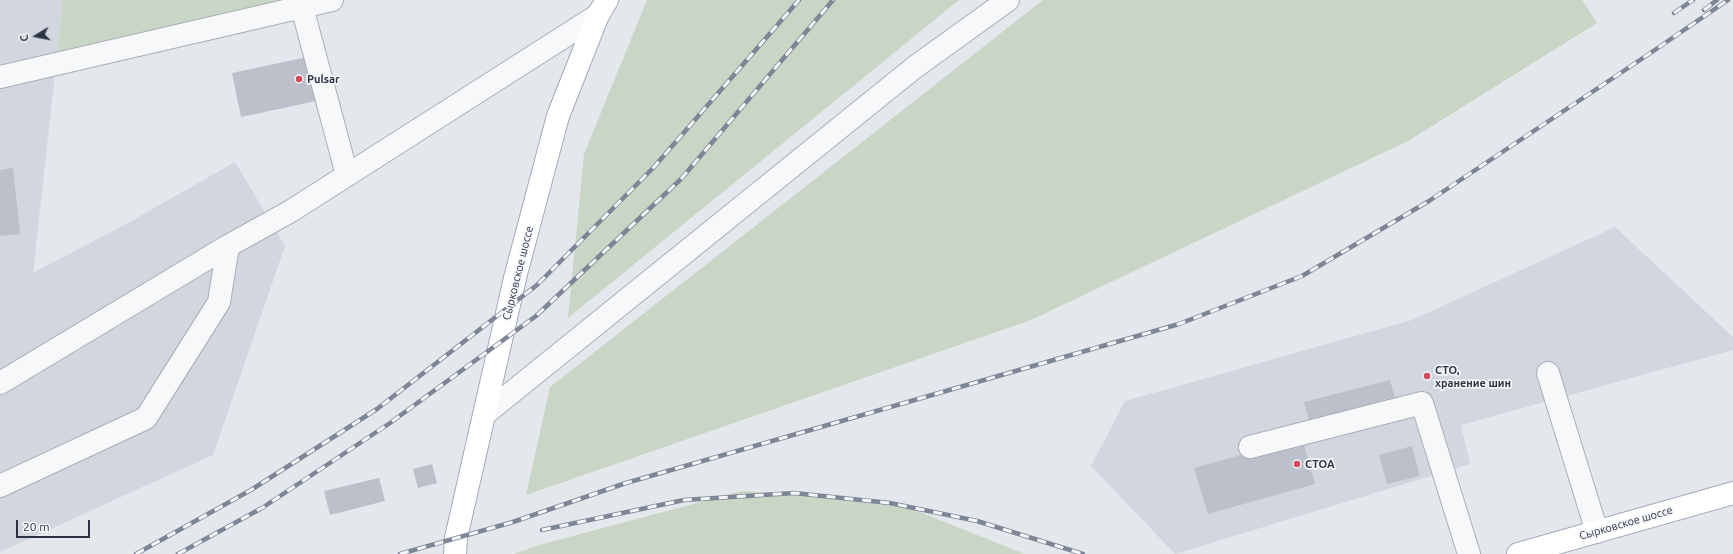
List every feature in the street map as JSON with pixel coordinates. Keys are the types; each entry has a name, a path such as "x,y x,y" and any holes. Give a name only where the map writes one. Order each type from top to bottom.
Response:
{"main road":[{"name":"Сырковское шоссе","path":"455,554 456,538 516,274 558,116 602,7"},
{"name":"Сырковское шоссе","path":"1518,554 1733,493"}],"lane":[{"path":"0,77 332,0"},
{"path":"485,414 909,72 1008,0"},
{"path":"302,7 347,175"},
{"path":"0,383 228,246 291,211 602,7"},
{"path":"0,486 146,418 219,302 228,246"},
{"path":"1548,373 1597,532"},
{"path":"1250,447 1422,402 1470,554"}],"shaded area":[{"path":"0,0 63,0 33,273 128,223 235,162 285,246 213,455 0,552"},
{"name":"СТО, хранение шин","path":"1615,227 1733,337 1733,350 1461,425 1470,464 1175,554 1091,466 1125,401 1412,320"}],"green space":[{"path":"63,0 332,0 56,64"},
{"path":"647,0 959,0 568,318 584,154"},
{"path":"1043,0 1582,0 1597,23 1408,141 1031,320 526,495 550,387"},
{"path":"742,491 833,496 907,507 1025,554 514,554 539,545"}],"building":[{"path":"312,56 321,100 241,117 232,73"},
{"path":"13,168 20,234 0,236 0,170"},
{"path":"1390,380 1396,402 1310,424 1304,402"},
{"path":"1302,438 1315,484 1208,514 1194,468"},
{"path":"1412,446 1420,476 1387,484 1379,455"},
{"path":"432,464 437,483 418,488 413,469"},
{"path":"379,478 385,501 330,515 324,491"}],"railway":[{"path":"136,554 251,490 377,409 537,285 654,167 799,0"},
{"path":"178,554 262,508 390,423 536,316 681,179 833,0"},
{"path":"1674,13 1693,0"},
{"path":"1704,10 1717,0"},
{"path":"400,554 513,522 626,483 1179,324 1302,276 1429,201 1728,0"},
{"path":"542,530 684,500 794,493 890,503 977,521 1083,554"}],"place":[{"name":"Pulsar","path":"299,79"},
{"name":"СТО, хранение шин","path":"1427,376"},
{"name":"СТОА","path":"1297,464"}]}
